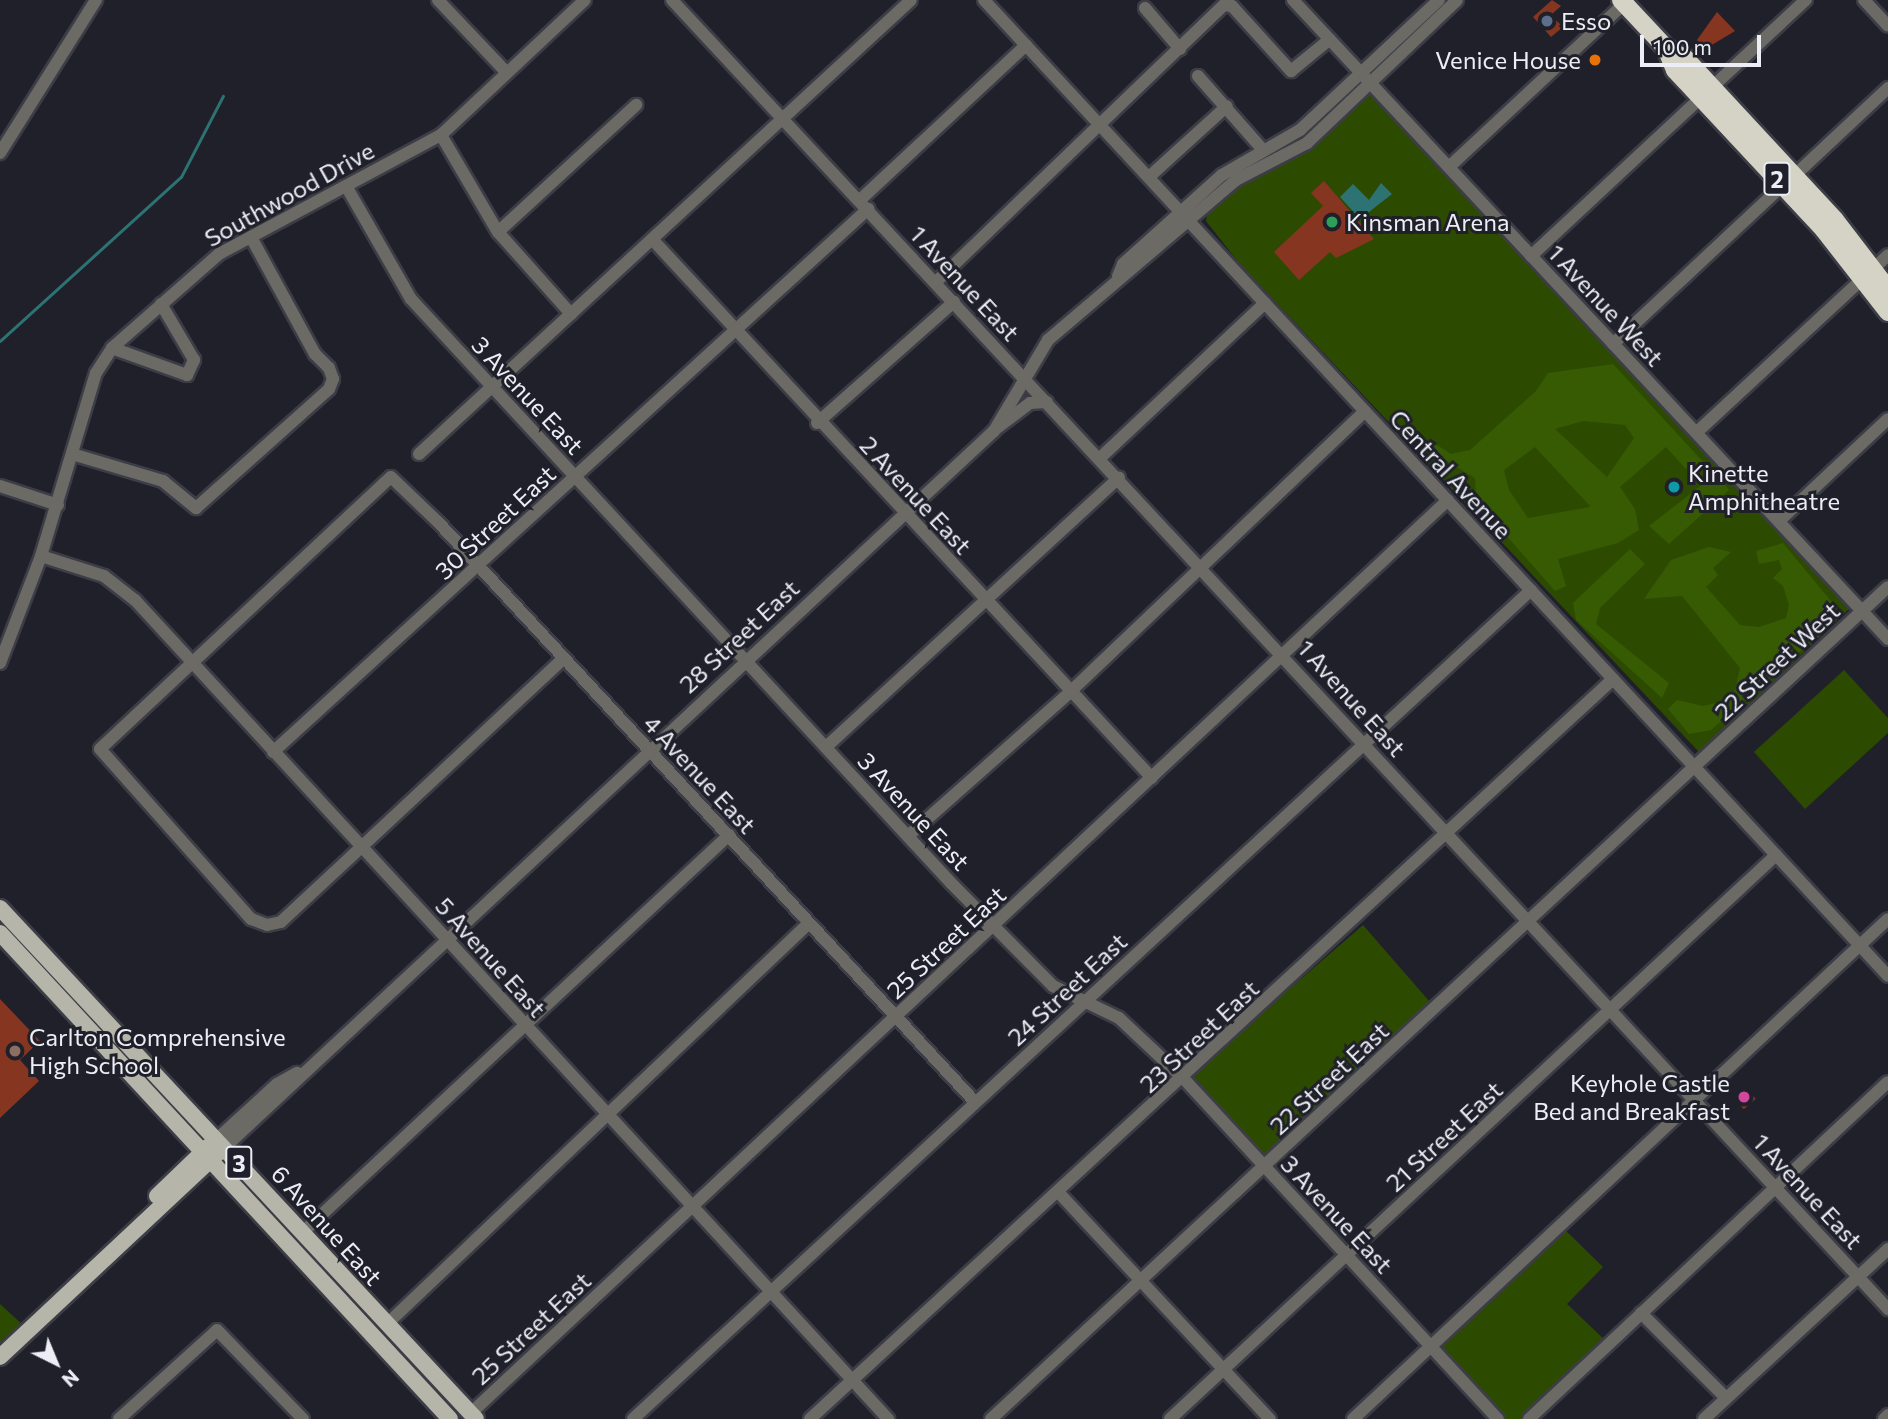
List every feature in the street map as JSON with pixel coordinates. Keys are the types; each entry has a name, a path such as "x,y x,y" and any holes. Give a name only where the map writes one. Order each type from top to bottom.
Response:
{"highway":[{"name":"2","path":"1625,1 1666,48 1675,70 1707,93 1788,180 1867,274 1888,312"},
{"name":"2","path":"1867,274 1888,289"}],"main road":[{"name":"6 Avenue East","path":"0,908 474,1416"},
{"name":"6 Avenue East","path":"0,933 450,1419"},
{"name":"28 Street East","path":"0,1357 148,1214 157,1196 221,1143"}],"street":[{"path":"0,153 96,0"},
{"path":"438,0 507,73"},
{"name":"Southwood Drive","path":"0,663 58,505 96,373 112,348 219,254 441,135 584,0"},
{"name":"1 Avenue East","path":"672,0 1284,654 1364,744 1888,1309"},
{"path":"419,454 911,0"},
{"name":"Central Avenue","path":"984,0 1888,976"},
{"name":"1 Avenue West","path":"1293,0 1888,639"},
{"path":"1184,216 1236,180 1300,148 1439,0"},
{"path":"1184,216 1263,150 1300,130 1366,78 1457,0"},
{"path":"1531,256 1806,0"},
{"path":"1864,0 1888,26"},
{"path":"1449,167 1625,1"},
{"path":"936,282 1224,5 1233,6 1292,71 1330,39"},
{"path":"1144,8 1180,49"},
{"name":"30 Street East","path":"273,752 734,330 1026,45"},
{"path":"1198,76 1263,150"},
{"path":"1613,344 1888,88"},
{"path":"498,232 636,105"},
{"path":"1149,177 1227,106"},
{"path":"441,135 498,232 570,314"},
{"name":"3 Avenue East","path":"346,186 401,287 993,928 1053,986 1119,1018 1184,1079 1498,1419"},
{"name":"28 Street East","path":"221,1143 994,430 1022,376 1048,340 1118,276 1130,272 1184,216"},
{"path":"72,454 163,481 196,508 329,389 333,379 328,368 315,354 251,237"},
{"name":"2 Avenue East","path":"652,239 817,423 1152,778"},
{"path":"1697,432 1888,254"},
{"path":"817,423 954,303"},
{"path":"1100,458 1265,303"},
{"path":"112,348 178,375 194,369 194,360 161,304"},
{"path":"994,430 1030,403 1047,402"},
{"path":"908,836 1070,692 1200,564 1365,411"},
{"path":"1779,521 1888,419"},
{"name":"4 Avenue East","path":"193,664 391,477 478,565 975,1102"},
{"path":"826,747 1119,478"},
{"path":"0,486 58,505"},
{"name":"25 Street East","path":"474,1416 691,1205 993,928 1448,500"},
{"name":"5 Avenue East","path":"41,556 104,576 135,600 888,1419"},
{"name":"22 Street West","path":"1695,766 1888,587"},
{"name":"24 Street East","path":"633,1419 1531,590"},
{"path":"193,664 100,749 251,919 267,925 281,922 564,658"},
{"name":"23 Street East","path":"810,1419 1184,1079 1613,679"},
{"name":"22 Street East","path":"991,1419 1265,1167 1528,918 1695,766"},
{"path":"302,1233 729,835"},
{"name":"21 Street East","path":"1170,1419 1776,855"},
{"path":"1353,1419 1888,919"},
{"path":"387,1324 809,923"},
{"path":"1529,1419 1888,1082"},
{"path":"1871,1098 1888,1094"},
{"path":"1059,1193 1269,1419"},
{"path":"1704,1419 1888,1249"},
{"path":"1641,1313 1726,1398"},
{"path":"119,1419 217,1330 298,1417"},
{"path":"1884,1419 1888,1415"}],"green space":[{"path":"1366,95 1373,95 1849,609 1699,752 1239,263 1206,221 1208,211 1245,180 1308,149"},
{"path":"1613,364 1706,465 1686,469 1666,447 1620,487 1635,509 1639,530 1618,543 1558,559 1566,586 1555,591 1476,501 1475,478 1428,450 1429,440 1451,454 1470,450 1536,391 1548,373","holes":["1583,421 1625,425 1634,438 1607,477 1555,429","1535,447 1590,506 1590,507 1528,518 1509,490 1504,470"]},
{"path":"1717,473 1729,490 1669,544 1649,526"},
{"path":"1783,543 1835,606 1832,623 1711,730 1689,734 1668,709 1677,700 1703,706 1733,699 1740,668 1682,596 1644,599 1671,560 1709,547 1731,552 1713,568 1718,575 1706,587 1740,625 1759,627 1786,618 1789,605 1783,586 1773,578 1782,569 1779,560 1759,564 1756,551"},
{"path":"1630,549 1645,564 1600,608 1596,624 1669,683 1662,698 1576,620 1573,603"},
{"path":"1844,670 1888,718 1888,733 1805,809 1754,752"},
{"path":"1363,925 1434,1007 1261,1157 1190,1075"},
{"path":"1560,1225 1603,1267 1567,1304 1608,1343 1526,1419 1500,1419 1431,1345"},
{"path":"0,1304 24,1326 0,1349"}],"shaded area":[{"path":"1381,183 1392,194 1360,219 1340,197 1353,184 1369,200"}],"building":[{"name":"Esso","path":"1552,0 1561,6 1551,15 1563,27 1551,37 1533,17"},
{"path":"1717,12 1735,31 1705,49 1697,40"},
{"name":"Kinsman Arena","path":"1324,181 1374,239 1336,258 1330,252 1299,280 1274,252 1323,206 1311,193"},
{"name":"Carlton Comprehensive High School","path":"0,999 40,1041 20,1060 39,1081 0,1118"},
{"path":"1747,1089 1756,1099 1744,1109 1735,1100"}],"waterway":[{"path":"0,341 181,177 223,96"}],"place":[{"name":"Esso","path":"1547,21"},
{"name":"Venice House","path":"1595,60"},
{"name":"Kinsman Arena","path":"1332,222"},
{"name":"Kinette Amphitheatre","path":"1674,487"},
{"name":"Carlton Comprehensive High School","path":"15,1051"},
{"name":"Keyhole Castle Bed and Breakfast","path":"1744,1097"}]}
